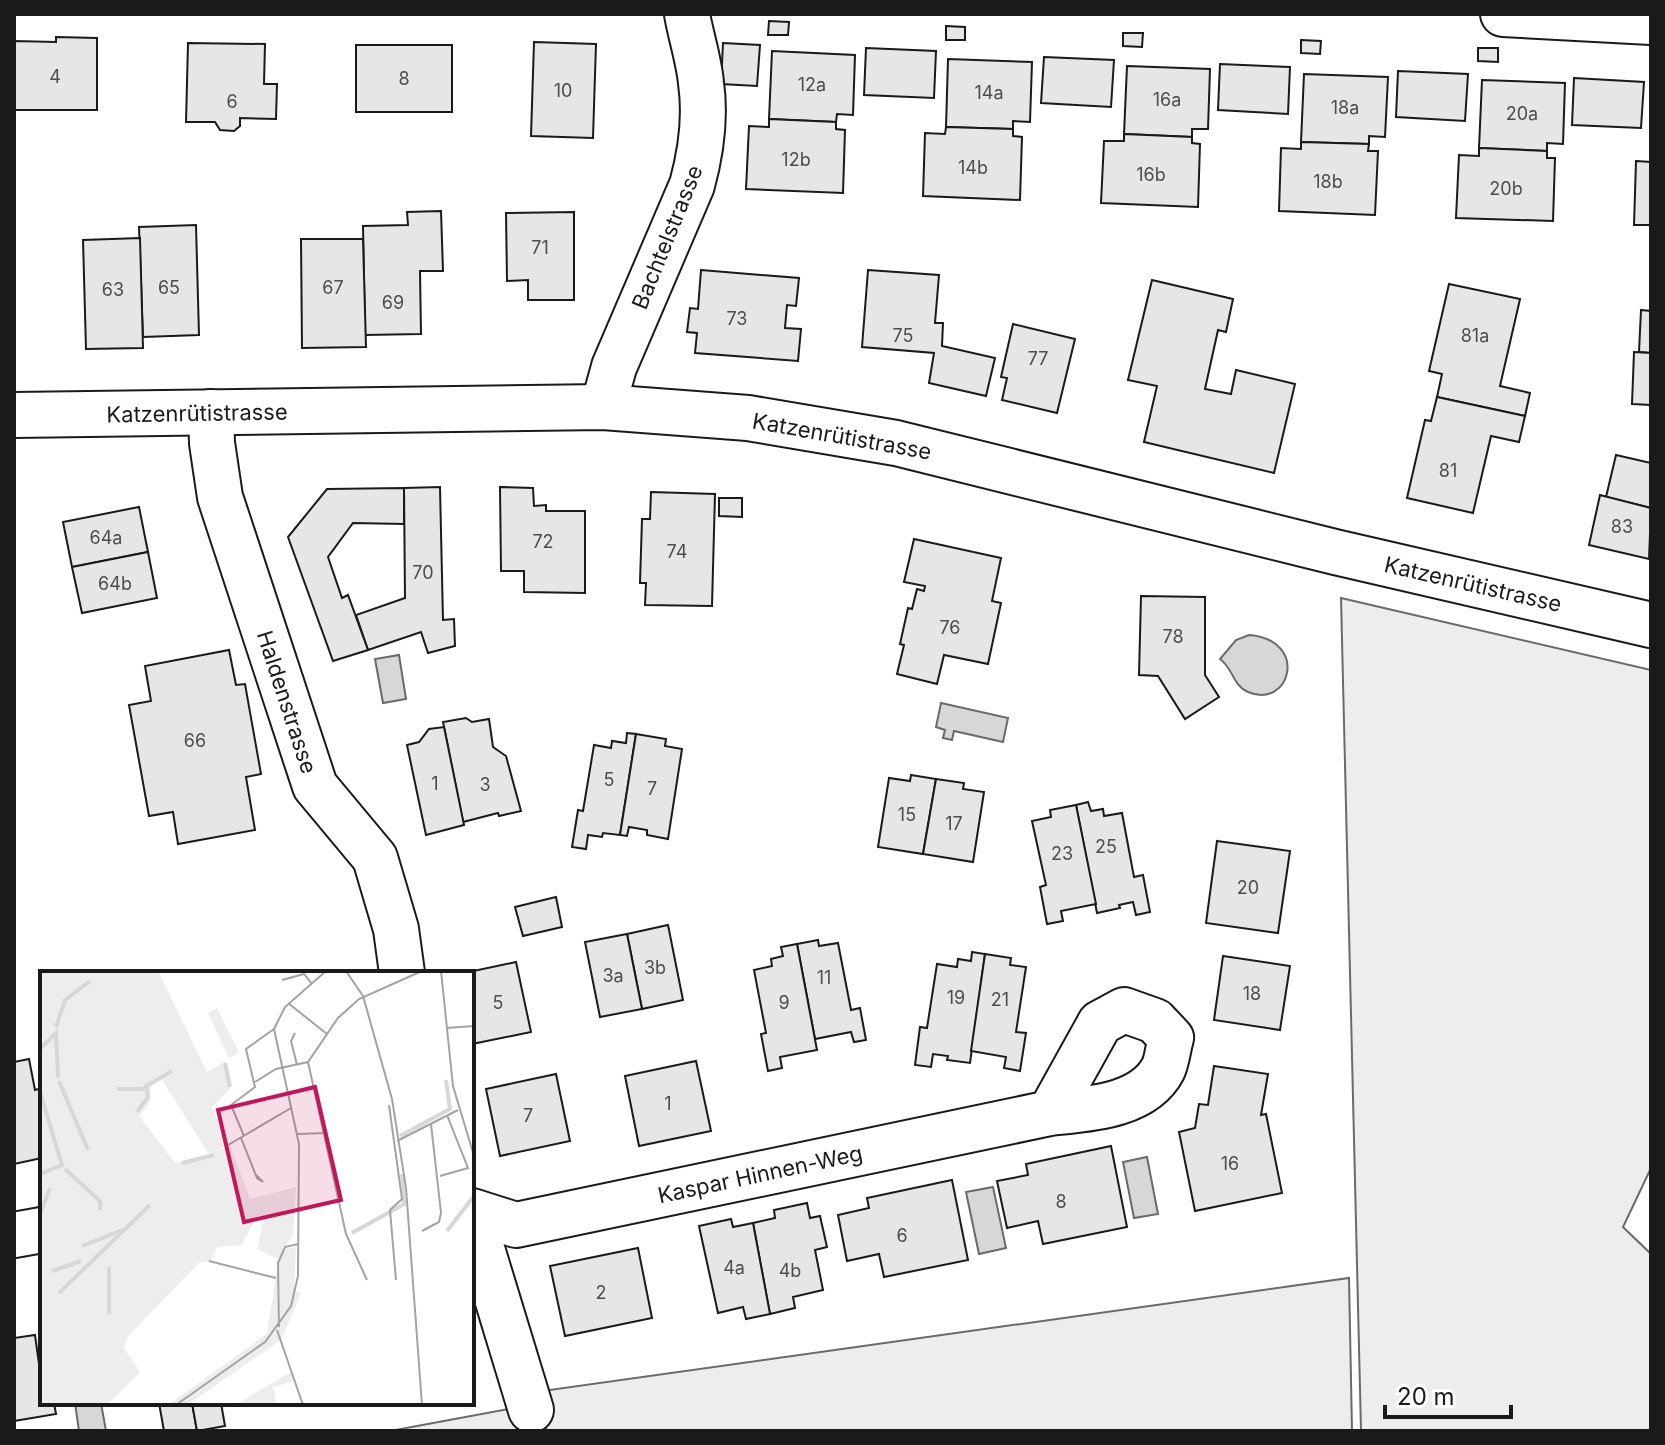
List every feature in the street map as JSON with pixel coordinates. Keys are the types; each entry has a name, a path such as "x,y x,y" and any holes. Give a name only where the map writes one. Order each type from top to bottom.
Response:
{"street":[{"name":"Bachtelstrasse","path":"603,407 614,367 692,185 700,154 703,120 701,83 687,14"},
{"path":"1503,14 1651,22"},
{"name":"Katzenrütistrasse","path":"14,415 603,407 748,418 896,443 1320,548 1651,625"},
{"name":"Haldenstrasse","path":"211,412 220,497 315,786 375,858 396,929 402,971"},
{"name":"Kaspar Hinnen-Weg","path":"474,1214 516,1225 1050,1113"},
{"path":"474,1221 531,1410"},
{"path":"14,1235 40,1230"}],"shaded area":[{"path":"1341,598 1651,670 1651,1168 1623,1227 1651,1254 1651,1431 1361,1431"},
{"path":"1249,635 1268,640 1280,649 1287,660 1283,683 1263,695 1243,689 1220,659 1236,640"},
{"path":"399,655 406,699 383,703 375,659"},
{"path":"941,703 1008,718 1003,742 954,731 952,740 943,738 945,730 936,727"},
{"path":"1147,1157 1158,1214 1134,1218 1123,1162"},
{"path":"993,1187 1006,1248 979,1254 966,1192"},
{"path":"1349,1278 1352,1431 547,1431 535,1392"},
{"path":"75,1405 101,1405 106,1431 79,1431"},
{"path":"520,1407 528,1431 390,1431"}],"building":[{"path":"769,21 789,22 788,35 768,35"},
{"path":"946,26 965,27 965,40 946,40"},
{"path":"1123,33 1143,33 1142,47 1123,46"},
{"path":"56,37 97,38 97,110 14,110 14,41 56,42"},
{"path":"1301,40 1321,41 1320,54 1301,53"},
{"path":"534,42 596,44 593,138 531,136"},
{"path":"188,43 265,44 264,84 277,84 276,119 240,118 240,126 234,131 220,130 215,122 186,122"},
{"path":"723,43 760,45 757,86 721,84"},
{"path":"356,45 452,45 452,112 356,112"},
{"path":"866,48 936,51 934,98 864,95"},
{"path":"1478,48 1498,48 1498,62 1478,61"},
{"path":"772,51 855,55 853,115 837,114 836,122 769,119"},
{"path":"1044,57 1114,60 1111,107 1041,103"},
{"path":"948,59 1032,62 1030,122 1013,121 1013,129 946,127"},
{"path":"1220,64 1290,67 1288,114 1218,110"},
{"path":"1127,66 1210,69 1208,129 1192,129 1192,137 1124,134"},
{"path":"1398,71 1468,74 1465,121 1396,117"},
{"path":"1304,74 1388,77 1385,137 1369,136 1369,144 1301,142"},
{"path":"1574,78 1644,82 1641,128 1572,125"},
{"path":"1482,80 1565,83 1563,144 1547,143 1547,151 1479,148"},
{"path":"769,119 836,122 836,129 845,130 843,193 746,189 749,126 769,127"},
{"path":"946,127 1013,129 1013,136 1022,137 1020,200 923,196 925,133 945,134"},
{"path":"1124,134 1192,137 1192,143 1200,144 1198,207 1101,203 1104,141 1124,141"},
{"path":"1301,142 1369,144 1368,151 1378,151 1375,215 1279,211 1281,148 1301,149"},
{"path":"1479,148 1547,151 1547,158 1555,158 1553,221 1456,218 1459,155 1479,156"},
{"path":"1636,161 1651,162 1651,225 1634,225"},
{"path":"441,211 443,271 420,271 421,334 365,335 363,226 408,225 407,212"},
{"path":"574,212 574,300 528,300 528,280 507,281 506,213"},
{"path":"196,225 199,335 143,337 139,227"},
{"path":"140,238 143,348 86,349 83,240"},
{"path":"301,239 363,239 366,347 302,348"},
{"path":"701,270 799,278 796,306 787,305 785,328 801,329 798,361 695,353 697,333 687,332 690,308 698,309"},
{"path":"868,270 939,275 935,323 943,323 942,346 995,358 986,396 929,383 934,353 862,347"},
{"path":"1152,280 1233,299 1226,332 1218,330 1205,389 1231,394 1236,370 1295,384 1274,473 1144,442 1157,386 1128,380"},
{"path":"1449,284 1520,299 1500,386 1530,393 1525,416 1437,397 1442,374 1429,371"},
{"path":"1641,310 1651,311 1651,353 1639,352"},
{"path":"1013,324 1075,339 1057,413 1002,400 1007,378 1001,377"},
{"path":"1634,352 1651,353 1651,405 1632,404"},
{"path":"1437,397 1525,416 1519,442 1491,436 1473,513 1407,498 1425,420 1431,421"},
{"path":"1616,455 1651,463 1651,508 1606,497"},
{"path":"440,487 443,620 454,619 455,646 428,653 421,632 368,650 356,615 405,598 404,488"},
{"path":"500,487 533,488 534,506 546,505 546,511 585,511 585,593 524,592 524,571 501,571"},
{"path":"404,488 404,524 353,523 328,557 342,598 348,595 368,650 333,661 288,537 327,489"},
{"path":"651,492 715,494 712,606 645,605 646,583 640,583 642,519 650,519"},
{"path":"1600,495 1651,508 1649,559 1589,545"},
{"path":"719,498 742,498 742,517 719,516"},
{"path":"139,507 148,552 72,567 63,522"},
{"path":"914,539 1001,558 992,601 1001,603 988,664 944,655 937,684 897,674 908,608 912,609 917,589 924,591 925,586 904,582"},
{"path":"148,552 157,598 82,613 72,567"},
{"path":"1141,596 1205,597 1205,675 1219,697 1185,719 1158,676 1139,675"},
{"path":"229,650 236,685 245,684 261,774 246,777 255,830 178,844 173,812 149,816 129,705 151,701 145,666"},
{"path":"466,718 472,722 489,719 493,747 506,756 521,811 463,822 443,722"},
{"path":"444,727 464,825 426,835 407,745 419,742 429,729"},
{"path":"627,733 636,734 620,835 588,835 586,849 572,847 578,810 583,811 594,745 611,748 612,741 626,743"},
{"path":"636,734 666,739 665,746 682,749 668,839 647,835 647,830 629,827 627,836 620,835"},
{"path":"911,775 936,779 923,854 878,847 889,778 910,781"},
{"path":"936,779 964,783 963,789 984,792 973,862 923,854"},
{"path":"1088,802 1091,811 1103,809 1104,816 1122,813 1134,877 1143,875 1150,912 1136,915 1133,902 1097,913 1076,805"},
{"path":"1076,805 1096,904 1061,911 1063,921 1047,924 1040,887 1046,885 1032,821 1051,817 1050,810"},
{"path":"1217,841 1290,851 1278,933 1206,923"},
{"path":"556,897 562,927 523,936 515,907"},
{"path":"668,925 683,1000 642,1009 627,934"},
{"path":"627,934 642,1009 600,1017 585,942"},
{"path":"818,940 819,946 838,943 851,1010 860,1008 866,1040 854,1042 851,1032 815,1039 797,944"},
{"path":"797,944 817,1050 780,1057 782,1068 768,1071 761,1034 766,1033 754,970 772,966 771,959 783,956 781,947"},
{"path":"972,952 985,954 970,1063 947,1060 948,1056 933,1054 931,1067 915,1065 920,1027 927,1028 937,964 957,967 958,959 971,961"},
{"path":"985,954 1011,958 1010,965 1026,967 1016,1032 1026,1033 1020,1071 1004,1068 1006,1057 971,1051"},
{"path":"1223,956 1290,966 1280,1030 1214,1020"},
{"path":"516,962 531,1032 474,1044 473,971"},
{"path":"29,1059 35,1090 40,1089 40,1158 14,1164 14,1062"},
{"path":"696,1061 711,1131 639,1146 625,1076"},
{"path":"1214,1066 1268,1074 1261,1115 1266,1114 1282,1193 1195,1211 1179,1132 1195,1128 1199,1104 1208,1105"},
{"path":"556,1074 570,1141 500,1156 486,1089"},
{"path":"1111,1146 1127,1227 1043,1244 1038,1221 1007,1228 997,1181 1028,1175 1026,1164"},
{"path":"952,1180 968,1260 884,1277 879,1254 847,1261 838,1215 869,1208 867,1198"},
{"path":"807,1203 810,1218 820,1216 827,1247 815,1250 823,1290 793,1297 795,1308 770,1314 753,1223 775,1218 774,1210"},
{"path":"731,1219 733,1227 753,1223 770,1314 746,1319 743,1307 718,1313 699,1226"},
{"path":"638,1248 652,1318 565,1336 550,1266"},
{"path":"35,1335 40,1364 40,1405 54,1405 56,1414 14,1421 14,1338"},
{"path":"159,1405 192,1405 197,1431 164,1431"},
{"path":"192,1405 221,1405 225,1426 197,1431"}]}
